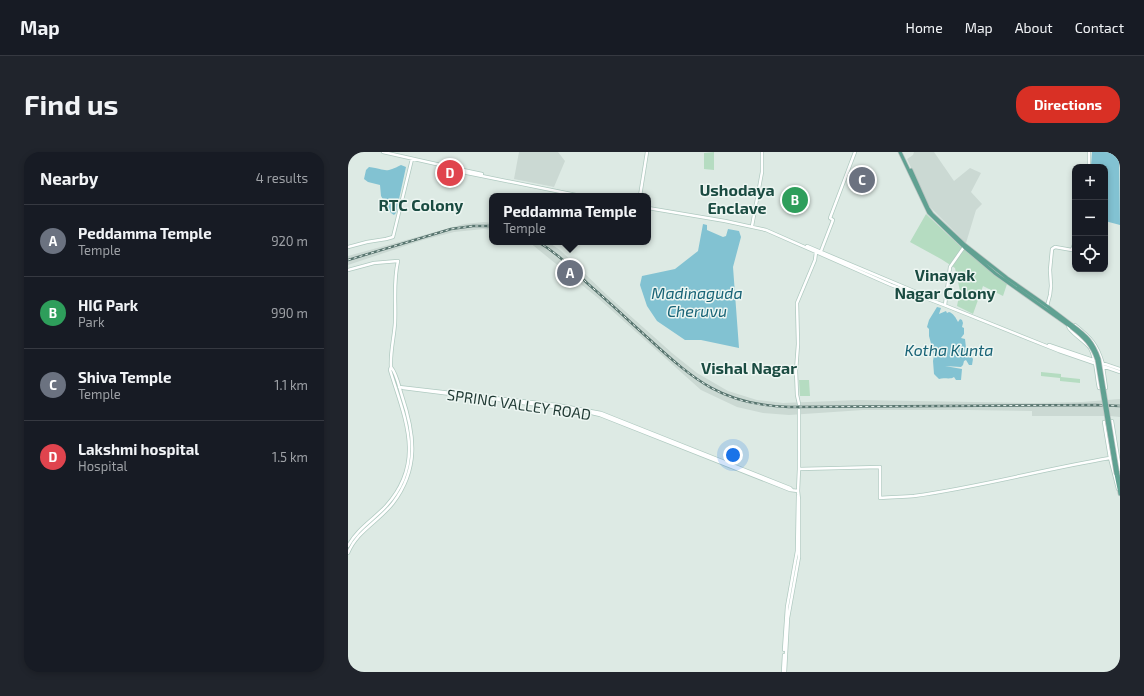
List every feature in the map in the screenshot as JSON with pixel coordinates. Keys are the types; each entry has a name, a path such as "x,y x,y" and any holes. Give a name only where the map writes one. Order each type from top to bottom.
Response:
{"main road":[{"path":"902,152 930,211 964,247 996,274 1092,342 1099,360 1120,494"},
{"path":"955,237 1046,308"},
{"path":"1117,474 1120,484"}],"street":[{"path":"384,152 460,170 573,193"},
{"path":"640,193 647,152"},
{"path":"752,225 762,173 761,152"},
{"path":"815,260 822,253 834,220 830,218 856,152"},
{"path":"1089,152 1089,164"},
{"path":"348,247 393,237 412,159"},
{"path":"460,170 467,173 566,193"},
{"path":"651,208 752,225 766,229 916,293 1091,362 1120,370"},
{"path":"752,225 779,235 816,252 822,253"},
{"path":"945,304 949,269 964,247"},
{"path":"1046,308 1051,291 1050,270 1052,249 1055,247 1072,250"},
{"path":"799,404 797,395 798,344 796,304 815,260 816,252"},
{"path":"348,270 374,263 398,261 395,293 395,322 390,358 390,370 399,388 409,433 410,452 400,487 390,502 356,535 349,546 348,553"},
{"path":"1075,325 1092,340 1099,351 1103,365 1106,388 1099,388 1095,363 1090,348 1083,340 1069,329 1071,326 1075,325"},
{"path":"1065,352 1095,363"},
{"name":"SPRING VALLEY ROAD","path":"399,388 447,392 601,413 690,450 798,491"},
{"path":"784,672 785,622 798,551 798,411"},
{"path":"1120,470 1112,421 1104,422 1110,458 1120,494"},
{"path":"1105,433 1113,432"},
{"path":"799,469 880,466 880,498 894,498 987,484 1110,458"}],"shaded area":[{"path":"519,152 558,152 565,161 554,187 514,179"},
{"path":"914,152 934,152 954,181 970,168 981,173 971,192 982,204 976,210 966,243 929,206 907,159 913,155"},
{"path":"489,223 489,230 454,232 423,240 348,265 348,256 464,224"},
{"path":"533,245 552,245 560,250 608,296 672,353 697,373 728,391 757,400 783,403 858,400 1033,403 1082,402 1120,399 1120,417 1032,416 1032,411 968,410 863,410 789,415 763,413 737,407 701,390 598,298"}],"green space":[{"path":"714,152 714,170 704,169 704,153"},
{"path":"789,191 805,191 802,212 785,208"},
{"path":"926,214 961,247 1007,284 1003,296 983,286 973,314 957,306 960,291 955,268 910,242"},
{"path":"1041,372 1061,374 1061,377 1080,379 1080,383 1060,381 1060,378 1041,376"},
{"path":"799,380 809,380 810,396 800,396"}],"water":[{"path":"1092,152 1119,152 1120,225 1108,222 1108,164 1091,164"},
{"path":"401,165 406,167 396,213 394,215 391,213 381,196 380,185 368,182 364,179 366,170 369,167 388,170"},
{"name":"Madinaguda Cheruvu","path":"703,224 707,225 707,230 723,237 726,236 728,229 739,231 741,237 733,267 739,348 701,340 685,340 657,321 647,306 640,285 642,276 675,269 698,251"},
{"name":"Kotha Kunta","path":"937,307 941,308 939,314 946,311 947,313 949,312 958,322 960,319 963,323 962,327 964,328 964,334 961,338 965,339 967,357 969,353 972,354 972,365 969,365 966,360 961,367 945,366 962,369 961,380 956,380 954,377 939,379 934,374 934,355 929,336 929,329 927,327 929,320"}],"railway":[{"path":"348,260 451,229 473,226 489,226"},
{"path":"543,245 564,261 681,367 711,388 728,396 766,405 789,407 1120,406"}],"place":[{"name":"Lakshmi hospital","path":"450,173"},
{"name":"Shiva Temple","path":"862,180"},
{"name":"HIG Park","path":"795,200"},
{"name":"Peddamma Temple","path":"570,273"}],"district":[{"name":"Ushodaya Enclave","path":"737,198"},
{"name":"RTC Colony","path":"421,204"},
{"name":"Vinayak Nagar Colony","path":"945,283"},
{"name":"Vishal Nagar","path":"749,367"}]}
